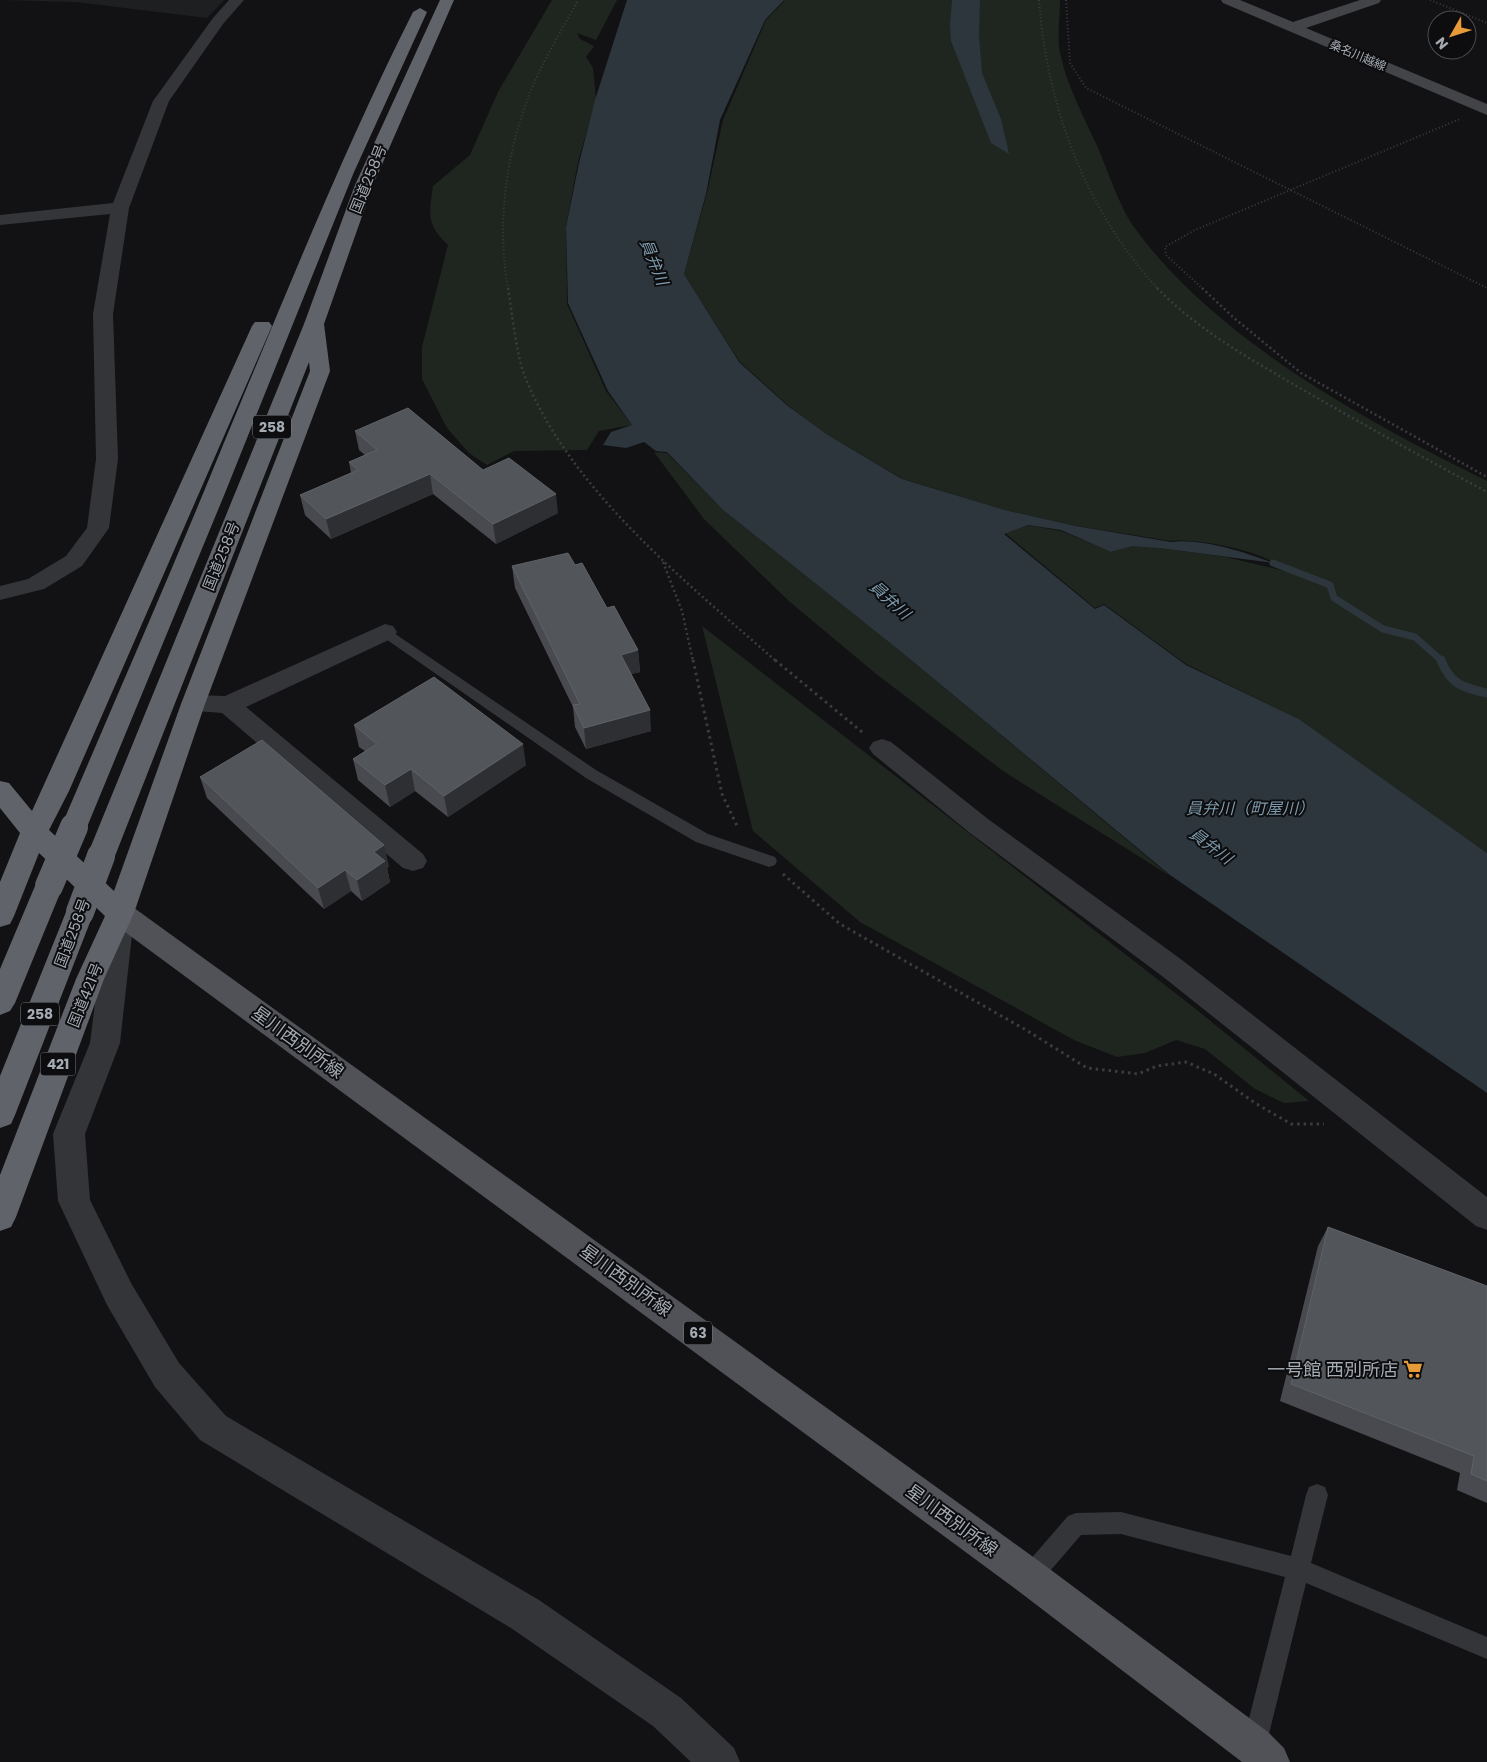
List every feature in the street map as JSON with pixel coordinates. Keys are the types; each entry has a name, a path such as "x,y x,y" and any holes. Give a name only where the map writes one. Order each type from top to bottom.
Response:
{"highway":[{"name":"国道258号","path":"0,1003 192,548 308,262 382,87 428,0"},
{"name":"国道258号","path":"0,1116 101,856 314,324 364,184 442,7 447,0"},
{"path":"0,916 34,832 56,791 269,312 308,262"},
{"name":"国道421号","path":"0,1217 90,979 120,913 193,704 320,372 314,324"},
{"path":"0,790 34,832 120,913"}],"main road":[{"name":"桑名川越線","path":"1228,0 1486,109"},
{"path":"1294,27 1374,0"},
{"name":"星川西別所線","path":"120,913 1030,1577 1262,1754"}],"street":[{"path":"0,593 36,584 74,561 98,528 107,459 103,314 120,208 161,101 218,21 237,0"},
{"path":"0,220 120,208"},
{"path":"193,704 228,705 386,632"},
{"path":"228,705 413,860"},
{"path":"882,748 979,826 1172,968 1487,1216"},
{"path":"120,913 105,1043 69,1134 74,1201 119,1294 167,1374 213,1428 525,1614 667,1712 720,1762"}],"lane":[{"path":"386,632 591,774 702,838 768,861"},
{"path":"1262,1754 1298,1569 1317,1494"},
{"path":"1030,1577 1076,1524 1121,1523 1298,1569 1487,1648"}],"path":[{"path":"578,0 528,97 510,153 502,225 507,282 523,372 548,425 581,472 663,562 789,673 882,748"},
{"path":"1038,0 1040,36 1052,98 1081,175 1123,245 1159,290 1196,323 1243,354 1381,435 1487,492"},
{"path":"1066,0 1070,63 1086,88 1487,288"},
{"path":"1430,0 1487,23"},
{"path":"1486,109 1176,239 1165,247 1166,255 1234,318 1301,373 1487,476"},
{"path":"663,562 682,611 722,794 741,834 768,861 840,924 1026,1030 1086,1068 1138,1074 1158,1066 1186,1062 1214,1074 1255,1103 1291,1124 1327,1124 1351,1109"}],"shaded area":[{"path":"0,0 224,0 207,18 76,2"},
{"path":"552,0 617,0 596,40 577,33 580,39 594,46 586,57 593,68 596,99 578,162 566,226 567,304 606,391 632,425 599,431 587,450 514,451 487,465 469,453 447,428 422,379 422,347 448,245 436,231 431,218 433,186 470,155 498,92"},
{"path":"785,0 1060,0 1059,47 1071,89 1129,220 1168,268 1206,306 1249,341 1295,374 1391,431 1487,481 1487,853 1299,719 1186,664 1104,604 1095,608 1005,533 1027,525 1061,531 1112,552 1133,545 1226,557 1284,571 1276,564 1264,557 1231,547 1197,542 1171,541 1077,526 1005,510 903,479 828,435 790,407 739,361 684,274 707,193 723,120 766,20"},
{"path":"654,452 667,453 724,511 905,655 1170,876 1003,771 875,673 790,602 704,519"},
{"path":"702,626 1192,1006 1309,1101 1284,1103 1255,1089 1205,1049 1176,1040 1145,1053 1117,1057 1074,1040 860,922 753,831"}],"water":[{"name":"員弁川（町屋川）","path":"627,0 784,0 765,20 720,120 706,194 684,274 739,362 788,406 828,435 902,479 1005,510 1076,526 1171,542 1183,541 1209,544 1236,550 1273,563 1132,546 1111,552 1061,530 1028,525 1004,534 1095,609 1104,605 1186,665 1299,719 1487,853 1487,1093 1170,875 905,655 723,510 667,452 656,451 644,442 626,448 603,445 611,432 632,425 608,391 568,303 566,227 579,163 595,100"},
{"path":"952,0 980,0 979,35 982,73 1001,119 1009,154 991,143 951,41"}],"building":[{"path":"408,408 483,470 509,458 556,494 493,524 430,474 326,519 300,495 358,470 349,462 377,450 355,431"},
{"path":"568,553 575,565 582,563 607,608 614,606 638,650 621,655 650,710 584,728 573,705 580,704 512,566"},
{"path":"434,677 523,744 444,796 411,769 385,785 353,759 377,744 354,725"},
{"path":"262,740 384,845 374,852 385,861 357,880 345,870 318,888 200,777"},
{"path":"1328,1227 1487,1286 1487,1481 1471,1474 1474,1456 1291,1384"}],"waterway":[{"path":"1273,563 1330,585 1334,598 1383,629 1415,637 1441,660"},
{"path":"1441,660 1449,675 1458,684 1487,693"}],"place":[{"name":"一号館 西別所店","path":"1413,1369"}],"water label":[{"name":"員弁川","path":"654,262"},
{"name":"員弁川","path":"890,600"},
{"name":"員弁川","path":"1211,846"}]}
